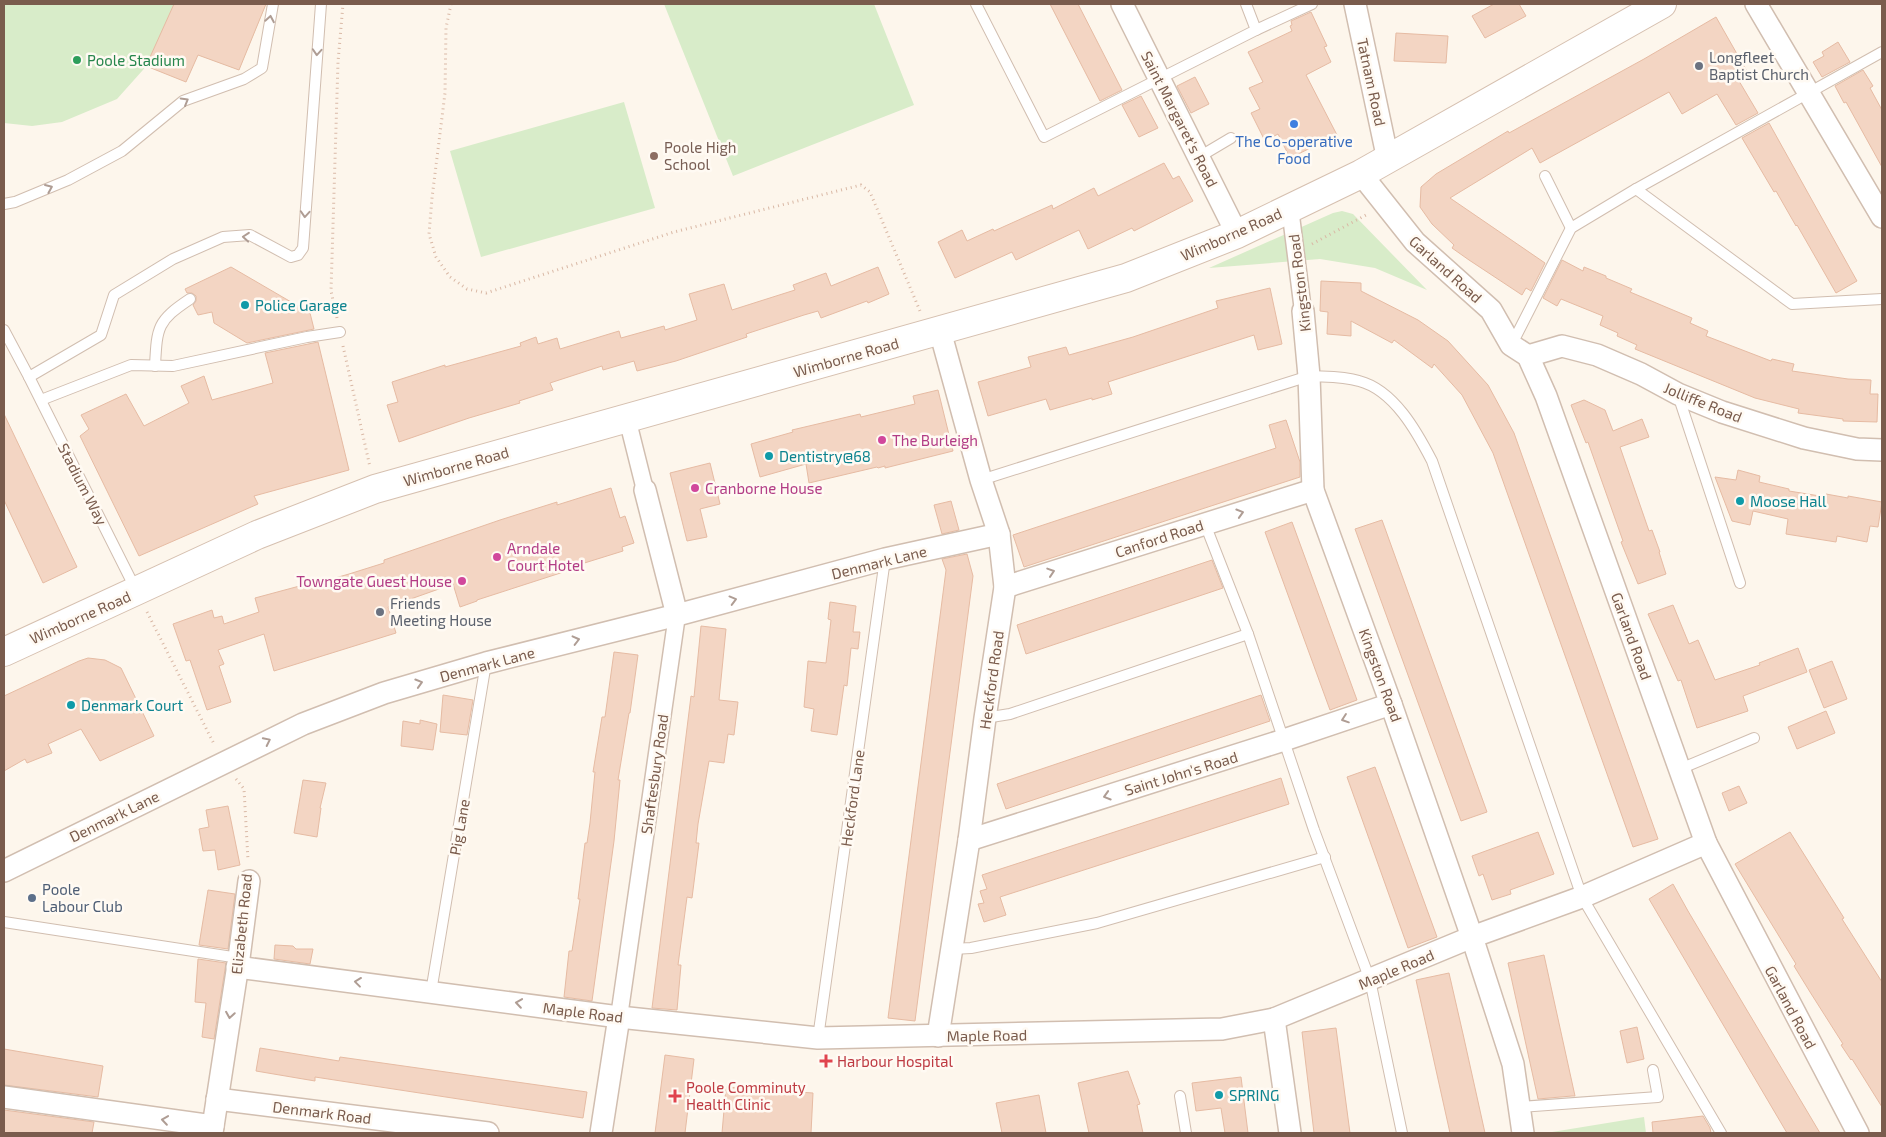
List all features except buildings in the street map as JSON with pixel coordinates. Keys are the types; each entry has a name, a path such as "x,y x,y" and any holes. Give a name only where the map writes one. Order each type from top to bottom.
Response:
{"main road":[{"name":"Wimborne Road","path":"4,652 257,535 374,489 1126,278 1237,234 1361,174 1662,4"}],"street":[{"name":"Saint Margaret's Road","path":"1122,4 1237,234"},
{"name":"Tatnam Road","path":"1355,4 1388,160"},
{"path":"1756,4 1882,217"},
{"name":"Garland Road","path":"1361,174 1415,242 1491,310 1520,351 1546,396 1706,843 1858,1133"},
{"name":"Kingston Road","path":"1290,208 1310,376 1313,490 1391,704 1472,937 1513,1064 1523,1133"},
{"name":"Heckford Road","path":"935,332 999,534 1005,587 969,840 938,1036"},
{"name":"Jolliffe Road","path":"1520,351 1562,346 1597,354 1641,374 1678,394 1722,412 1804,438 1857,449 1882,450"},
{"name":"Shaftesbury Road","path":"600,1133 619,1017 676,615 627,418"},
{"name":"Canford Road","path":"1005,587 1313,490"},
{"name":"Denmark Lane","path":"4,871 303,724 384,693 486,663 885,559 999,534"},
{"name":"Saint John's Road","path":"969,840 1391,704"},
{"name":"Maple Road","path":"238,962 431,992 619,1017 818,1038 1222,1029 1274,1019 1472,937 1582,898 1706,843"},
{"name":"Elizabeth Road","path":"213,1130 249,881"},
{"path":"1274,1019 1290,1133"},
{"path":"4,1097 213,1130"},
{"name":"Denmark Road","path":"216,1099 351,1124 488,1133"}],"lane":[{"path":"4,204 15,202 68,180 122,151 183,101 244,79 262,68 273,4"},
{"path":"29,376 101,335 114,295 174,259 223,237 250,235 290,257 298,255 303,248 321,4"},
{"path":"976,4 1044,137 1159,78 1312,4"},
{"path":"1246,4 1256,30"},
{"path":"1520,351 1571,228 1636,189 1882,52"},
{"path":"1199,157 1231,138"},
{"path":"1545,176 1571,228"},
{"path":"1636,189 1792,304 1882,299"},
{"path":"155,366 157,336 165,317 190,299"},
{"name":"Stadium Way","path":"4,330 137,592"},
{"path":"41,400 131,365 173,366 298,338 340,332"},
{"path":"981,480 1310,376 1361,381 1376,388 1390,399 1413,426 1438,480 1582,898 1721,1133"},
{"path":"1678,394 1740,583"},
{"path":"1205,524 1248,634 1325,857 1370,980 1402,1133"},
{"name":"Heckford Lane","path":"818,1038 885,559"},
{"path":"985,718 1010,714 1248,634"},
{"name":"Pig Lane","path":"431,992 486,663"},
{"path":"1680,769 1754,738"},
{"path":"952,949 971,948 1097,923 1325,857"},
{"path":"4,922 238,962"},
{"path":"1519,1107 1658,1097 1653,1070"},
{"path":"1180,1096 1186,1133"}],"path":[{"path":"342,4 338,62 331,291 374,489"},
{"path":"451,4 446,28 445,93 429,234 436,258 450,277 467,289 486,293 674,232 861,185 870,192 935,332"},
{"path":"1296,252 1384,205"},
{"name":"Elizabeth Road","path":"137,592 224,763 244,789 249,881"}],"green space":[{"name":"Poole Stadium","path":"4,4 257,4 265,7 239,70 198,55 159,52 117,99 62,122 32,126 4,123"},
{"path":"664,4 874,4 914,105 733,176"},
{"path":"624,102 655,208 481,257 450,151"},
{"path":"1342,211 1353,214 1427,290 1375,268 1320,259 1209,268 1333,213"},
{"path":"1644,1117 1646,1133 1546,1133"}],"place":[{"name":"Poole Stadium","path":"77,60"},
{"name":"Longfleet Baptist Church","path":"1699,66"},
{"name":"The Co-operative Food","path":"1294,124"},
{"name":"Poole High School","path":"654,156"},
{"name":"Police Garage","path":"245,305"},
{"name":"The Burleigh","path":"882,440"},
{"name":"Dentistry@68","path":"769,456"},
{"name":"Cranborne House","path":"695,488"},
{"name":"Moose Hall","path":"1740,501"},
{"name":"Arndale Court Hotel","path":"497,557"},
{"name":"Towngate Guest House","path":"462,581"},
{"name":"Friends Meeting House","path":"380,612"},
{"name":"Denmark Court","path":"71,705"},
{"name":"Poole Labour Club","path":"32,898"},
{"name":"Harbour Hospital","path":"826,1061"},
{"name":"SPRING","path":"1219,1095"},
{"name":"Poole Comminuty Health Clinic","path":"675,1096"}]}
